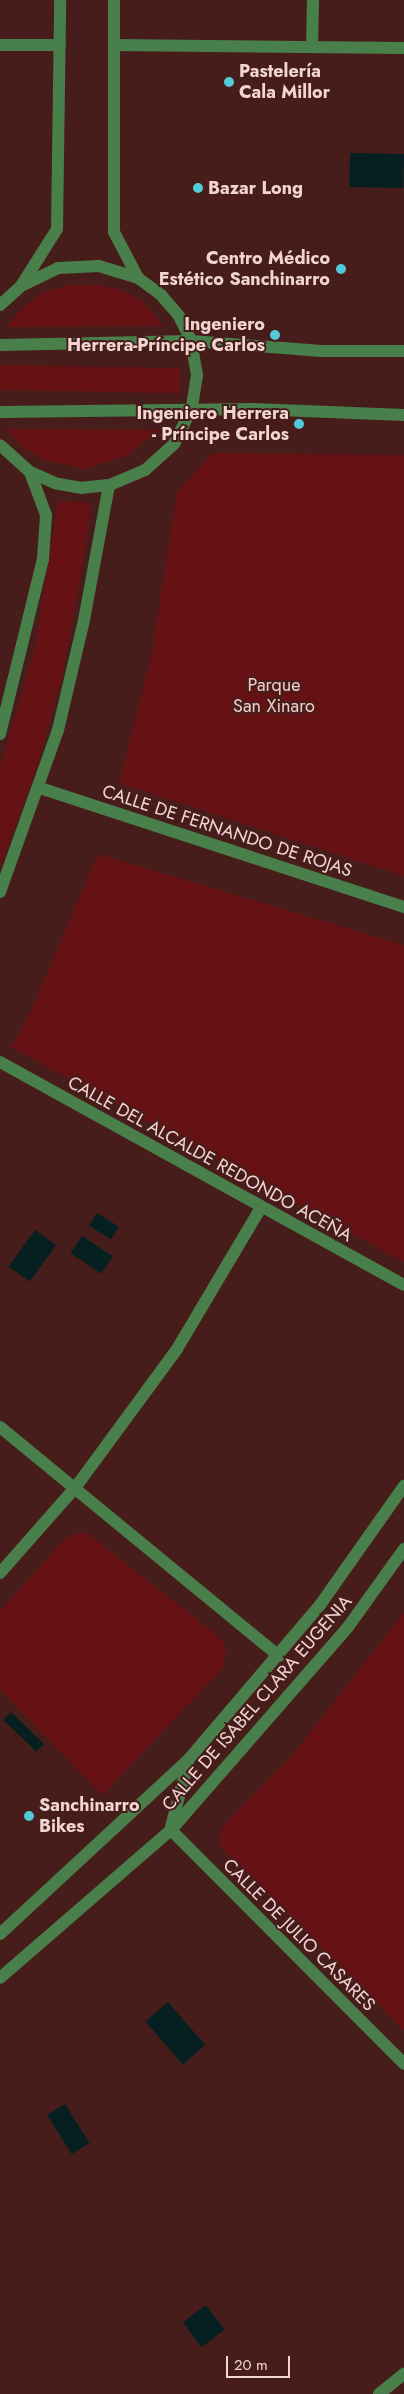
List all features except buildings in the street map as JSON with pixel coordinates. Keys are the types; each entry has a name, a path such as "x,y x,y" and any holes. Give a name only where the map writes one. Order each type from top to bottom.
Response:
{"street":[{"path":"0,306 21,286 57,229 60,0"},
{"path":"114,0 114,232 138,278"},
{"path":"312,47 313,0"},
{"path":"0,45 60,45"},
{"path":"114,45 404,48"},
{"path":"0,445 30,472 55,483 82,488 109,485 145,470 174,444 192,408 197,375 191,341 179,316 161,295 138,278 99,266 58,268 21,286"},
{"path":"0,345 191,341 322,351 404,351"},
{"path":"0,412 192,408 404,415"},
{"path":"0,734 43,559 46,515 30,472"},
{"path":"0,892 40,788 74,665 109,485"},
{"name":"CALLE DE FERNANDO DE ROJAS","path":"40,788 404,907"},
{"name":"CALLE DEL ALCALDE REDONDO ACEÑA","path":"0,1062 260,1209 404,1285"},
{"path":"0,1573 75,1488 178,1349 260,1209"},
{"path":"0,1427 280,1656"},
{"name":"CALLE DE ISABEL CLARA EUGENIA","path":"1,1930 189,1759 280,1656 320,1605 404,1486"},
{"name":"CALLE DE ISABEL CLARA EUGENIA","path":"0,1978 171,1830 342,1634 404,1549"},
{"name":"CALLE DE ISABEL CLARA EUGENIA","path":"171,1830 189,1759"},
{"name":"CALLE DE JULIO CASARES","path":"171,1830 404,2064"},
{"path":"379,2394 404,2374"}],"green space":[{"path":"69,285 98,285 120,290 141,300 164,326 7,327 22,308 44,292"},
{"path":"0,365 180,368 180,393 0,390"},
{"path":"6,429 159,430 126,456 84,469 44,460 23,448"},
{"name":"Parque San Xinaro","path":"212,453 404,455 404,876 119,783 151,657 177,493"},
{"path":"58,501 91,503 82,570 62,676 38,764 0,867 0,767 35,648"},
{"path":"98,854 404,945 404,1262 11,1047 31,1011"},
{"path":"87,1533 219,1637 227,1648 223,1668 102,1795 0,1689 0,1611 64,1540 73,1534"},
{"path":"404,1613 404,2030 221,1847 220,1837 222,1827 294,1753"}],"water":[{"path":"350,153 404,154 403,188 349,187"},
{"path":"97,1213 119,1227 111,1239 89,1226"},
{"path":"35,1230 56,1245 30,1282 9,1266"},
{"path":"82,1236 113,1256 102,1274 71,1254"},
{"path":"11,1712 44,1744 36,1752 3,1720"},
{"path":"168,2002 205,2045 183,2065 145,2022"},
{"path":"65,2104 89,2143 72,2154 47,2115"},
{"path":"206,2305 225,2330 201,2347 183,2322"}],"place":[{"name":"Pastelería Cala Millor","path":"229,82"},
{"name":"Bazar Long","path":"198,188"},
{"name":"Centro Médico Estético Sanchinarro","path":"341,269"},
{"name":"Ingeniero Herrera-Príncipe Carlos","path":"275,335"},
{"name":"Ingeniero Herrera - Príncipe Carlos","path":"299,424"},
{"name":"Sanchinarro Bikes","path":"29,1816"}]}
